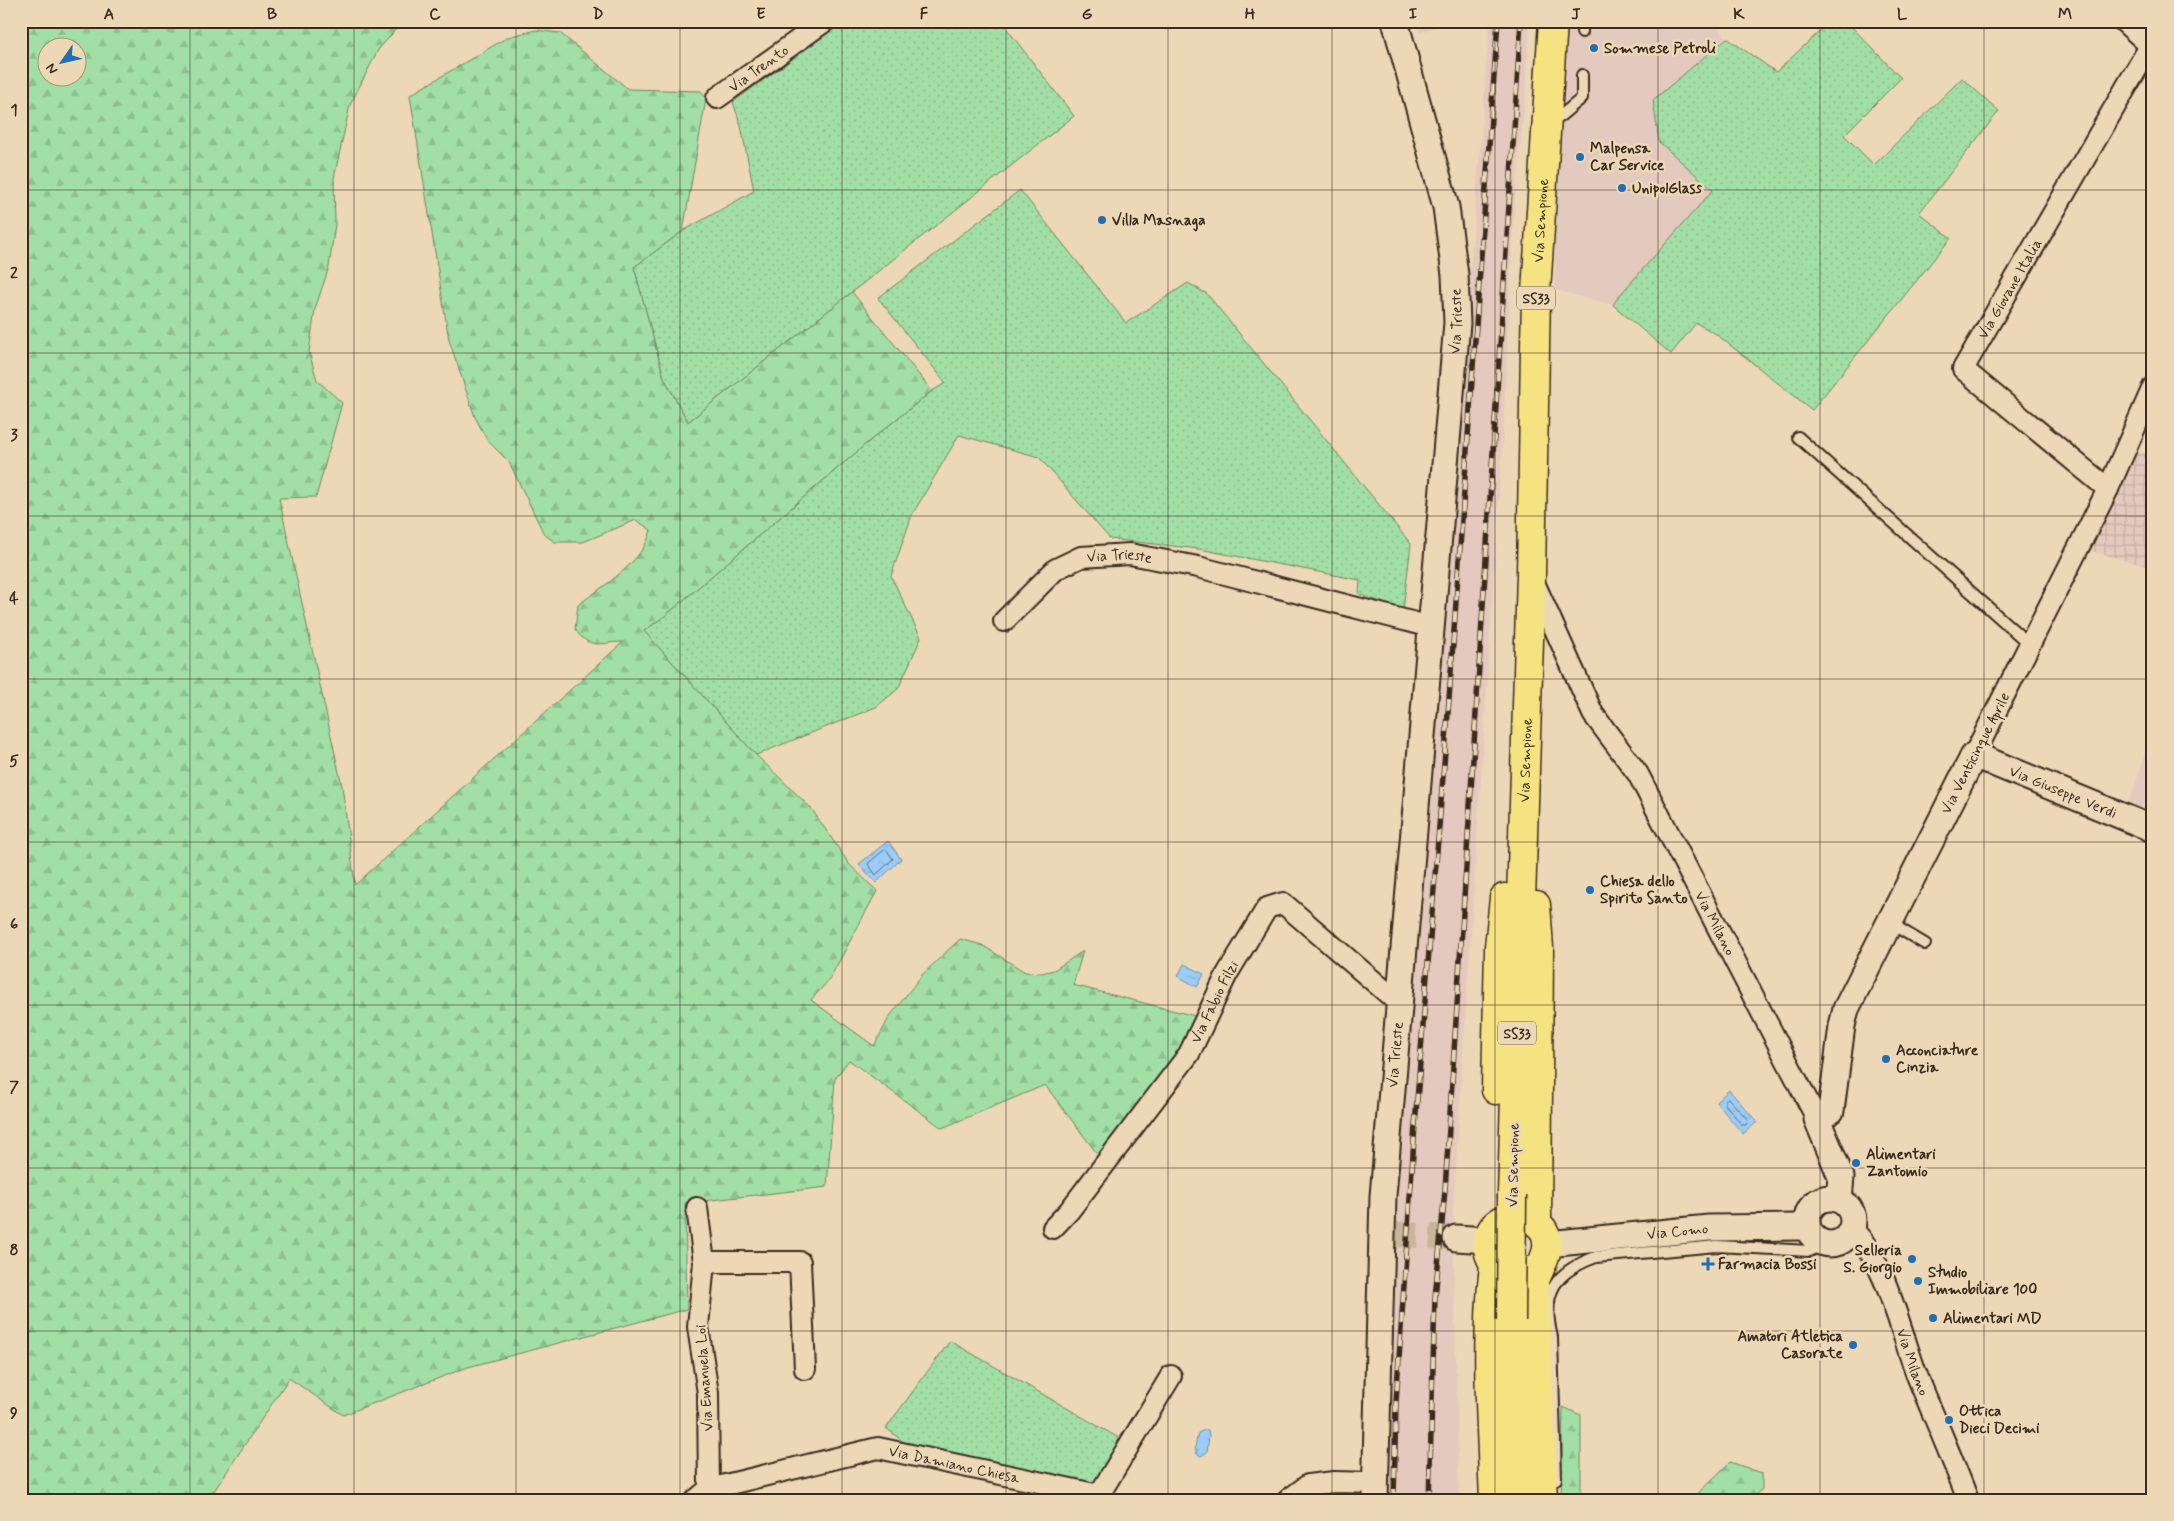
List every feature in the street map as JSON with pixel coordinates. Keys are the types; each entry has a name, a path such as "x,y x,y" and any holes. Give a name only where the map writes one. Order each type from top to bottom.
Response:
{"main road":[{"name":"Via Sempione","path":"1520,1500 1511,1322 1512,1195 1531,575 1536,292 1553,21"},
{"path":"1494,1500 1490,1418 1490,1296 1499,947 1511,843 1524,821"},
{"path":"1522,872 1536,896 1539,948 1541,1245 1534,1283 1550,1495"},
{"path":"1513,1216 1526,1216 1541,1245 1528,1274 1516,1276 1504,1273 1491,1245 1501,1220 1513,1216"}],"street":[{"name":"Via Trento","path":"717,98 825,21"},
{"name":"Via Trieste","path":"1375,1491 1400,1004 1457,323 1455,275 1446,207 1395,21"},
{"path":"2123,21 2151,47"},
{"name":"Via Giovane Italia","path":"2108,489 1963,369 2151,47"},
{"name":"Via Venticinque Aprile","path":"1817,1119 1831,1111 1846,1009 2108,489 2153,387"},
{"name":"Via Trieste","path":"1004,621 1056,569 1081,557 1130,554 1198,566 1432,627"},
{"name":"Via Milano","path":"1531,575 1594,714 1638,774 1817,1119 1841,1176 1839,1200"},
{"name":"Via Giuseppe Verdi","path":"1974,755 2153,829"},
{"name":"Via Fabio Filzi","path":"1053,1228 1069,1211 1189,1054 1227,974 1267,908 1282,903 1400,1004"},
{"path":"1826,1198 1839,1200 1848,1207 1852,1217 1852,1228 1845,1238 1835,1244 1815,1235 1808,1214 1815,1204 1826,1198"},
{"name":"Via Emanuela Loi","path":"697,1208 704,1262 698,1326 708,1393 703,1494"},
{"name":"Via Como","path":"1541,1245 1709,1228 1747,1237 1815,1235"},
{"name":"Via Milano","path":"1852,1228 1862,1238 1875,1259 1917,1373 1968,1500"},
{"path":"1456,1238 1491,1245"},
{"path":"704,1262 800,1262 805,1370"},
{"name":"Via Damiano Chiesa","path":"703,1494 878,1448 1100,1497 1171,1376"},
{"path":"1288,1500 1308,1485 1334,1482 1375,1491"}],"lane":[{"path":"1545,129 1582,98 1582,74"},
{"path":"1798,438 2029,644"},
{"path":"1889,922 1925,944"},
{"path":"1550,1495 1552,1337 1548,1318 1549,1301 1560,1276 1579,1263 1596,1257 1717,1246 1747,1237"}],"shaded area":[{"path":"1416,21 1453,21 1419,33"},
{"path":"1490,21 1530,21 1526,88 1514,211 1503,435 1453,1211 1459,1500 1386,1500 1394,1265 1404,1061 1427,849 1443,614"},
{"path":"1564,21 1714,21 1727,38 1653,101 1659,142 1713,190 1613,305 1555,290 1555,138"},
{"path":"2136,450 2153,456 2153,568 2087,550"},
{"path":"2153,728 2153,811 2129,803"}],"green space":[{"path":"21,21 403,21 378,50 350,105 334,178 335,224 329,267 315,309 309,352 317,380 342,403 316,497 279,498 342,786 355,885 623,642 596,644 580,636 575,629 578,605 631,563 647,542 651,530 636,520 583,542 555,542 544,534 509,462 487,440 475,417 449,340 410,95 508,37 536,30 560,33 628,89 701,91 706,99 683,231 634,267 664,378 688,422 852,292 932,391 873,438 666,615 644,631 756,755 811,808 849,864 877,891 829,980 811,1000 874,1046 890,1016 922,975 960,939 982,945 1025,972 1042,973 1054,970 1083,951 1073,985 1199,1017 1158,1082 1099,1156 1045,1085 942,1128 849,1060 835,1078 827,1187 685,1203 687,1309 468,1367 343,1415 289,1378 214,1491 226,1500 21,1500"},
{"path":"845,21 1001,21 1074,116 688,422 664,378 634,267 683,231 754,191 741,126 733,102"},
{"path":"1831,21 1846,21 1901,78 1844,135 1874,165 1962,78 1999,111 1919,213 1951,238 1812,410 1716,334 1696,323 1671,354 1613,305 1713,190 1659,142 1653,100 1727,38 1776,72"},
{"path":"1020,190 1126,323 1188,283 1207,294 1411,544 1403,610 1359,594 1360,580 1199,549 1110,539 1039,457 959,435 912,515 891,576 921,638 898,689 876,707 756,755 644,631 666,615 873,438 932,391 946,383 878,298"},
{"path":"950,1341 1124,1441 1096,1481 1081,1484 910,1447 886,1428"},
{"path":"1563,1407 1581,1415 1581,1500 1561,1500"},
{"path":"1730,1462 1762,1473 1762,1489 1750,1500 1691,1500"}],"water":[{"path":"888,841 901,859 876,883 859,864"},
{"path":"1184,964 1204,974 1197,987 1178,976"},
{"path":"1729,1090 1757,1122 1743,1134 1716,1102"},
{"path":"1208,1430 1209,1436 1207,1452 1201,1456 1197,1454 1195,1447 1198,1433"}],"tunnel":[{"path":"1393,1234 1456,1238"}],"railway":[{"path":"1394,1500 1396,1402 1415,1125 1447,727 1498,21"},
{"path":"1429,1500 1435,1298 1445,1190 1521,21"}],"place":[{"name":"Sommese Petroli","path":"1594,48"},
{"name":"Malpensa Car Service","path":"1580,157"},
{"name":"UnipolGlass","path":"1622,188"},
{"name":"Villa Masnaga","path":"1102,220"},
{"name":"Chiesa dello Spirito Santo","path":"1590,890"},
{"name":"Acconciature Cinzia","path":"1886,1059"},
{"name":"Alimentari Zantomio","path":"1856,1163"},
{"name":"Selleria S. Giorgio","path":"1912,1259"},
{"name":"Farmacia Bossi","path":"1708,1264"},
{"name":"Studio Immobiliare 100","path":"1918,1281"},
{"name":"Alimentari MD","path":"1933,1318"},
{"name":"Amatori Atletica Casorate","path":"1853,1345"},
{"name":"Ottica Dieci Decimi","path":"1949,1420"}]}
